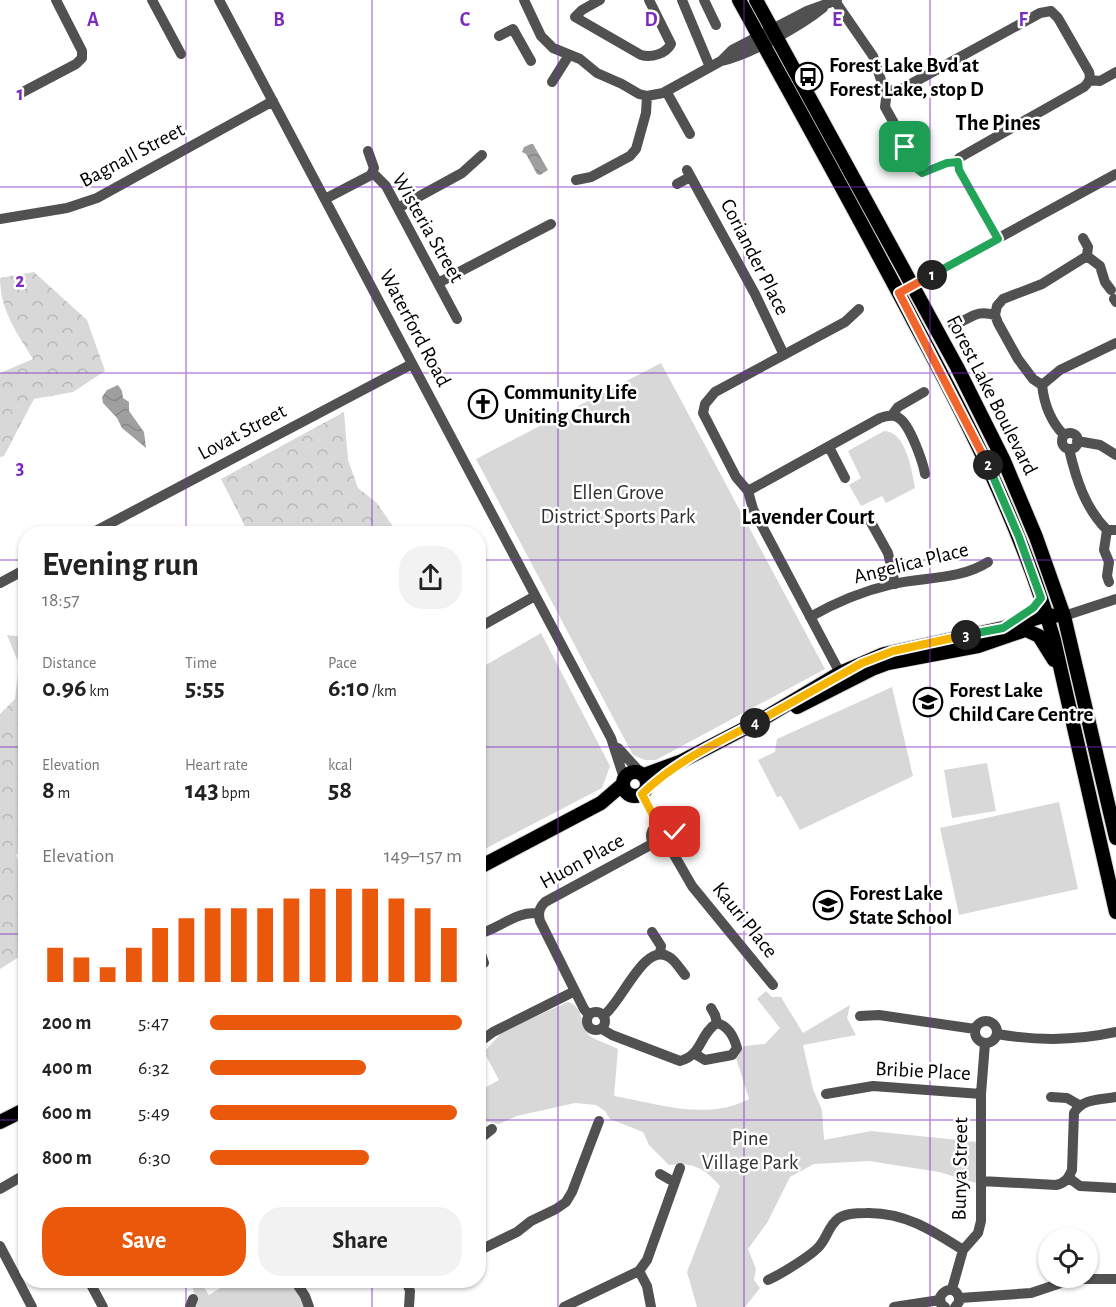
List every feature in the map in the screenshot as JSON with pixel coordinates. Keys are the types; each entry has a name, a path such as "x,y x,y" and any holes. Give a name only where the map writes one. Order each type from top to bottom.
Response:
{"main road":[{"name":"Forest Lake Boulevard","path":"739,0 899,293 986,461 1010,515 1041,598 1063,674 1116,912"},
{"name":"Forest Lake Boulevard","path":"756,0 963,377 1005,461 1036,537 1064,616 1116,838"},
{"path":"1003,628 1033,608 1041,598"},
{"path":"623,781 626,792 641,785 682,761 842,678 862,663 893,651 1064,616"},
{"path":"842,678 888,663 978,646 1026,630 1048,619"},
{"path":"1026,630 1039,636 1063,674"},
{"path":"602,803 630,772 641,785"},
{"path":"486,864 641,785"},
{"path":"0,1122 18,1113"}],"street":[{"path":"21,93 76,64 82,58 82,51 56,0"},
{"path":"152,0 181,54"},
{"name":"Waterford Road","path":"219,0 611,738 641,785"},
{"path":"524,0 541,36 553,48 579,59 606,78 647,96 666,91 721,61 732,50 811,18 833,2 873,56 883,86 887,90 898,91 1052,5 1089,72 1089,80 1084,87 962,155 958,162 959,170 998,239"},
{"path":"600,0 582,10 575,17 641,55 649,57 666,50 671,44 649,0"},
{"path":"696,0 684,3 710,67"},
{"path":"704,0 716,25"},
{"path":"499,36 513,29 531,62"},
{"path":"524,47 541,36"},
{"path":"552,82 569,56"},
{"path":"1089,80 1100,81 1116,72"},
{"path":"887,90 885,107 895,125"},
{"path":"666,91 690,134"},
{"path":"576,180 591,177 630,156 636,149 646,113 647,96"},
{"name":"Bagnall Street","path":"0,219 67,208 97,198 273,101"},
{"path":"905,147 916,168 922,173 947,163 958,162"},
{"path":"368,151 374,168 371,175"},
{"path":"398,208 462,173 482,155"},
{"name":"Coriander Place","path":"677,184 689,174 755,294 784,356"},
{"path":"899,293 1116,174"},
{"name":"Wisteria Street","path":"325,199 375,175 386,186 457,319"},
{"path":"438,283 551,224"},
{"path":"1083,238 1088,247 1087,256"},
{"path":"1087,256 1100,266 1105,282 1114,297"},
{"path":"1042,385 1033,379 1018,359 995,315 997,306 1003,299 1049,280 1087,256"},
{"path":"842,678 753,509 748,491 740,483 704,418 703,408 708,398 715,392 845,322 860,309"},
{"path":"953,326 967,321 982,311 995,315"},
{"path":"1042,385 1060,370 1116,343"},
{"name":"Lovat Street","path":"105,526 412,364"},
{"path":"1042,385 1043,397 1056,427 1064,435"},
{"path":"892,415 898,407 924,392"},
{"path":"748,491 880,418 892,415 897,416 904,423 923,463 925,474"},
{"path":"1064,435 1073,434 1077,441 1076,446 1069,449"},
{"path":"1064,435 1062,442 1064,447 1069,449 1088,507 1096,519 1112,530 1104,550 1108,562 1108,582"},
{"path":"1077,441 1100,445 1116,455"},
{"path":"829,447 845,478"},
{"path":"868,516 888,553 895,584"},
{"name":"Angelica Place","path":"810,617 854,595 895,584 950,576 973,570 988,562"},
{"path":"0,583 18,573"},
{"path":"486,624 535,596"},
{"path":"1064,616 1116,599"},
{"name":"Waterford Road","path":"611,738 623,781"},
{"path":"641,785 658,825"},
{"path":"666,824 673,828 674,841 669,846 661,848 654,843 651,833 658,825 666,824"},
{"name":"Huon Place","path":"590,1015 584,1009 540,921 540,907 545,902 654,843"},
{"name":"Kauri Place","path":"669,846 692,886 772,985"},
{"path":"486,932 523,914 531,912 539,914"},
{"path":"652,932 661,945 660,954"},
{"path":"603,1016 612,1009 643,963 651,955 668,956 685,975"},
{"path":"486,1037 575,991"},
{"path":"711,1008 717,1023"},
{"path":"602,1029 605,1021 603,1016 596,1012 590,1015 587,1022 590,1028 596,1031 602,1029 680,1061 695,1054 711,1027 717,1023 724,1025 735,1039 737,1048 732,1055 705,1060 695,1054"},
{"path":"860,1016 879,1015 975,1029"},
{"path":"988,1020 996,1026 997,1034 993,1041 985,1043 978,1040 975,1029 979,1023 988,1020"},
{"path":"997,1034 1062,1040 1116,1032"},
{"name":"Bunya Street","path":"956,1298 963,1250 978,1233 981,1221 981,1094 985,1043"},
{"name":"Bribie Place","path":"826,1094 873,1086 981,1094"},
{"path":"1051,1097 1066,1098 1079,1105"},
{"path":"981,1181 1056,1185 1063,1183 1069,1178 1072,1170 1074,1113 1079,1105 1086,1102 1116,1097"},
{"path":"486,1247 517,1232 531,1221 566,1202 599,1121"},
{"path":"486,1134 492,1129"},
{"path":"564,1307 639,1271 647,1260 680,1168"},
{"path":"660,1174 674,1182"},
{"path":"1069,1178 1080,1186 1116,1188"},
{"path":"0,1189 18,1179"},
{"path":"768,1280 782,1274 814,1251 821,1245 830,1226 849,1213 894,1215 916,1222 963,1250"},
{"path":"0,1246 18,1279"},
{"path":"639,1271 647,1286 651,1307"},
{"path":"894,1307 943,1304 945,1290 956,1298 1031,1293 1081,1279 1116,1279"},
{"path":"23,1288 33,1307"},
{"path":"93,1288 103,1307"},
{"path":"300,1288 309,1307"},
{"path":"409,1307 411,1288"}],"green space":[{"path":"34,272 87,320 105,371 73,392 34,399 4,456 0,457 0,373 33,359 6,311 0,278"},
{"name":"Ellen Grove District Sports Park","path":"661,363 825,669 656,760 645,760 633,755 476,459"},
{"path":"344,412 348,460 358,488 377,503 393,526 245,526 221,479"},
{"path":"884,431 892,433 903,445 910,462 915,488 886,503 882,496 861,506 849,485 861,478 848,451"},
{"path":"541,633 610,766 602,788 486,848 486,665"},
{"path":"7,635 18,636 18,662"},
{"path":"18,673 18,853 16,855 18,860 18,958 0,969 0,714 15,699"},
{"path":"892,687 913,776 800,830 781,796 777,797 758,760 775,752 777,739"},
{"path":"987,763 996,811 952,818 944,770"},
{"path":"1059,802 1078,889 959,915 940,828"},
{"name":"Pine Village Park","path":"766,991 772,997 781,997 803,1033 850,1005 847,1018 856,1035 803,1045 813,1089 822,1110 824,1140 871,1131 977,1142 976,1183 939,1172 869,1161 814,1164 790,1177 767,1223 748,1249 756,1269 754,1280 760,1288 745,1307 697,1307 687,1272 720,1186 698,1168 685,1164 669,1165 649,1145 643,1132 610,1119 605,1111 596,1105 575,1103 517,1116 499,1124 486,1121 486,1087 499,1080 486,1056 486,1050 503,1031 568,1002 579,1011 588,1034 618,1049 614,1096 683,1109 717,1109 733,1106 749,1099 736,1058 744,1046 765,1044 780,1028 757,999"},
{"path":"193,1288 204,1288 209,1295 220,1288 294,1288 305,1307 195,1307 197,1305"}],"water":[{"path":"531,144 548,170 540,175 537,174 526,154 522,152 524,147"},
{"path":"118,385 123,398 129,402 129,411 144,432 146,448 122,428 117,418 103,403 102,397 107,390"}],"place":[{"name":"Forest Lake Bvd at Forest Lake, stop D","path":"808,77"},
{"name":"Community Life Uniting Church","path":"483,404"},
{"name":"Forest Lake Child Care Centre","path":"928,702"},
{"name":"Forest Lake State School","path":"828,905"}],"district":[{"name":"The Pines","path":"998,123"},
{"name":"Lavender Court","path":"808,517"}],"route":[{"path":"675,832 666,824 658,825 642,794 682,761 762,720 792,700 862,663 903,648 1003,628 1036,606 1041,598 1006,504 986,461 899,293 998,239 959,170 958,162 947,163 922,173 916,168 905,147"}]}
